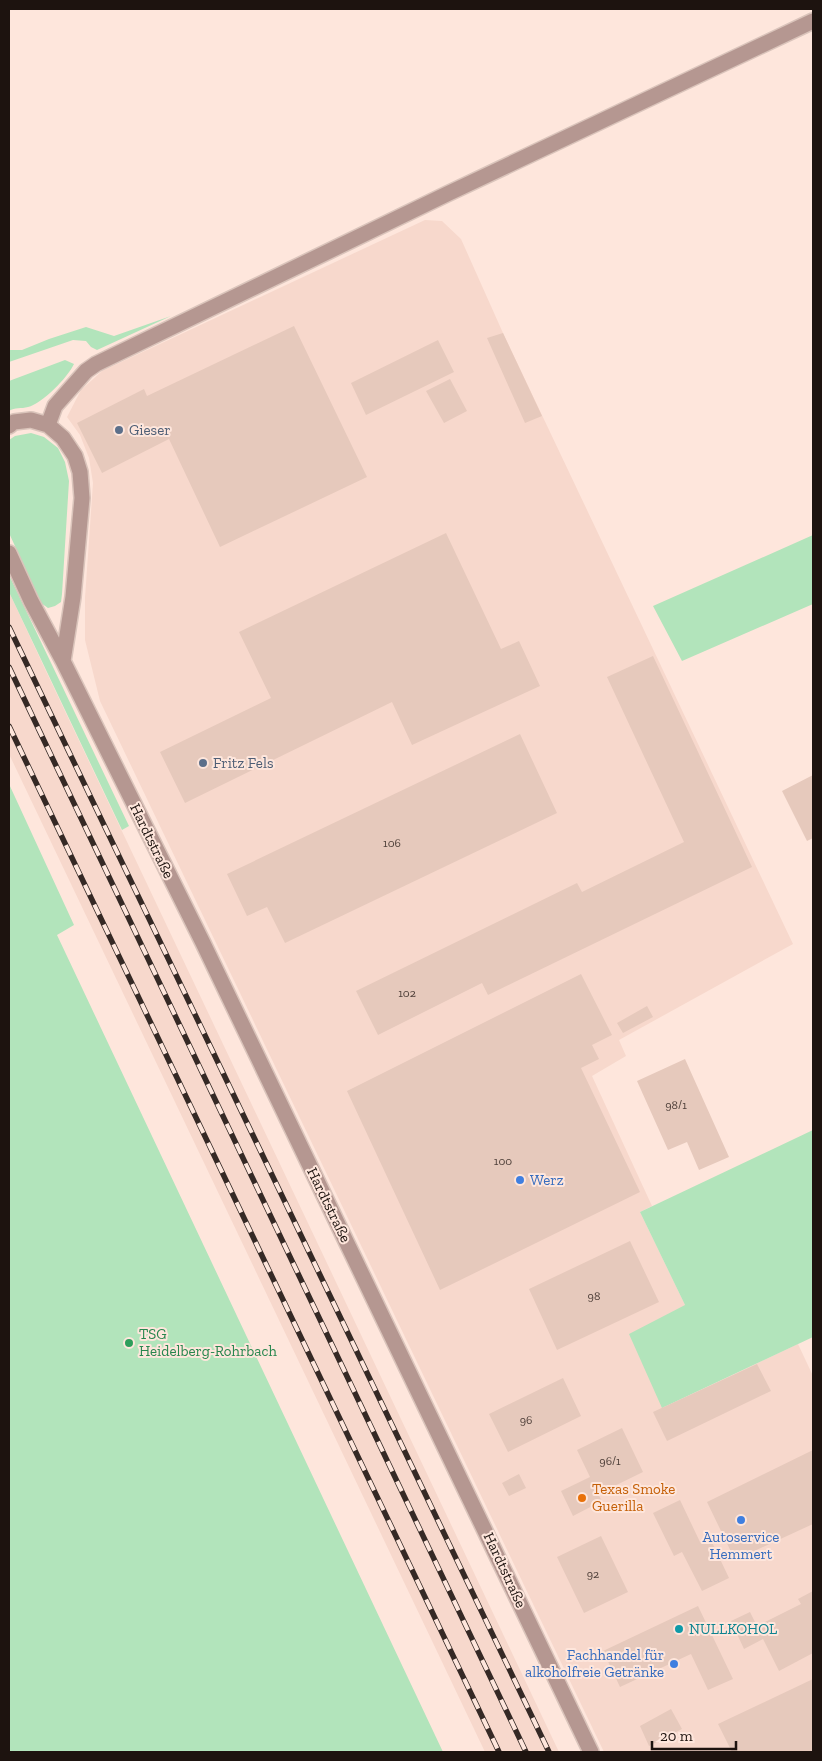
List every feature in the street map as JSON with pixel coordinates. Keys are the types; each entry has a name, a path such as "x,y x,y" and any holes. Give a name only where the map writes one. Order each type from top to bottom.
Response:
{"street":[{"path":"48,425 56,406 86,371 96,364 813,21"},
{"path":"9,426 14,422 31,420 48,425 63,438 75,456 80,472 82,498 73,597 63,661"},
{"name":"Hardtstraße","path":"9,553 31,601 63,661 203,943 591,1752"}],"shaded area":[{"path":"425,220 442,221 461,239 503,333 793,944 619,1040 626,1056 592,1076 652,1206 640,1212 685,1305 663,1408 798,1344 813,1376 813,1752 604,1752 100,701 85,640 85,598 93,483 89,458 80,435 67,417 81,390 102,371"},
{"path":"9,592 559,1752 485,1752 9,754"}],"green space":[{"path":"171,316 97,350 86,341 73,340 9,362 9,350 22,350 86,327 114,336"},
{"path":"65,360 74,364 54,389 34,405 9,411 9,381"},
{"path":"31,433 44,437 58,448 65,462 69,481 61,602 48,608 41,603 9,533 9,440 15,436"},
{"path":"813,535 813,604 682,661 653,606"},
{"path":"9,575 129,826 122,830 9,592"},
{"name":"TSG Heidelberg-Rohrbach","path":"9,784 74,925 57,935 443,1752 9,1752"},
{"path":"813,1130 813,1337 662,1408 629,1334 685,1305 640,1212"}],"building":[{"path":"294,326 367,477 220,547 169,439 102,473 77,423 144,389 147,396"},
{"path":"503,333 542,416 525,423 487,338"},
{"path":"438,340 454,372 366,415 351,383"},
{"path":"450,379 467,411 444,423 426,391"},
{"path":"446,533 501,649 519,641 540,686 412,745 392,702 185,803 160,752 271,698 239,632"},
{"path":"653,656 752,867 488,995 482,983 378,1035 356,991 577,883 582,892 684,842 607,677"},
{"path":"520,734 557,813 285,943 267,907 247,916 227,874"},
{"path":"813,775 813,838 807,841 782,791"},
{"path":"581,974 612,1035 592,1045 599,1059 581,1068 640,1192 440,1290 347,1091"},
{"path":"647,1006 653,1017 623,1033 617,1023"},
{"path":"685,1059 729,1157 699,1170 687,1142 668,1150 637,1081"},
{"path":"630,1241 659,1302 557,1350 529,1289"},
{"path":"757,1364 771,1391 667,1441 653,1412"},
{"path":"563,1378 581,1416 508,1452 489,1414"},
{"path":"622,1428 643,1472 598,1494 602,1501 573,1516 561,1491 590,1477 577,1450"},
{"path":"813,1450 813,1524 735,1560 707,1502"},
{"path":"519,1474 526,1488 509,1496 502,1483"},
{"path":"680,1500 700,1542 710,1538 729,1578 702,1591 682,1552 674,1556 653,1513"},
{"path":"601,1536 628,1592 584,1613 557,1557"},
{"path":"813,1591 813,1653 779,1671 763,1639 744,1649 731,1621 750,1612 757,1626 801,1604 798,1599"},
{"name":"NULLKOHOL","path":"698,1606 733,1679 708,1690 691,1654 620,1687 603,1651"},
{"path":"813,1679 813,1752 732,1752 718,1724"},
{"path":"671,1709 682,1729 649,1746 640,1726"}],"railway":[{"path":"9,627 549,1752"},
{"path":"9,667 526,1752"},
{"path":"9,726 499,1752"}],"place":[{"name":"Gieser","path":"119,430"},
{"name":"Fritz Fels","path":"203,763"},
{"name":"Werz","path":"520,1180"},
{"name":"TSG Heidelberg-Rohrbach","path":"129,1343"},
{"name":"Texas Smoke Guerilla","path":"582,1498"},
{"name":"Autoservice Hemmert","path":"741,1520"},
{"name":"NULLKOHOL","path":"679,1629"},
{"name":"Fachhandel für alkoholfreie Getränke","path":"674,1664"}]}
